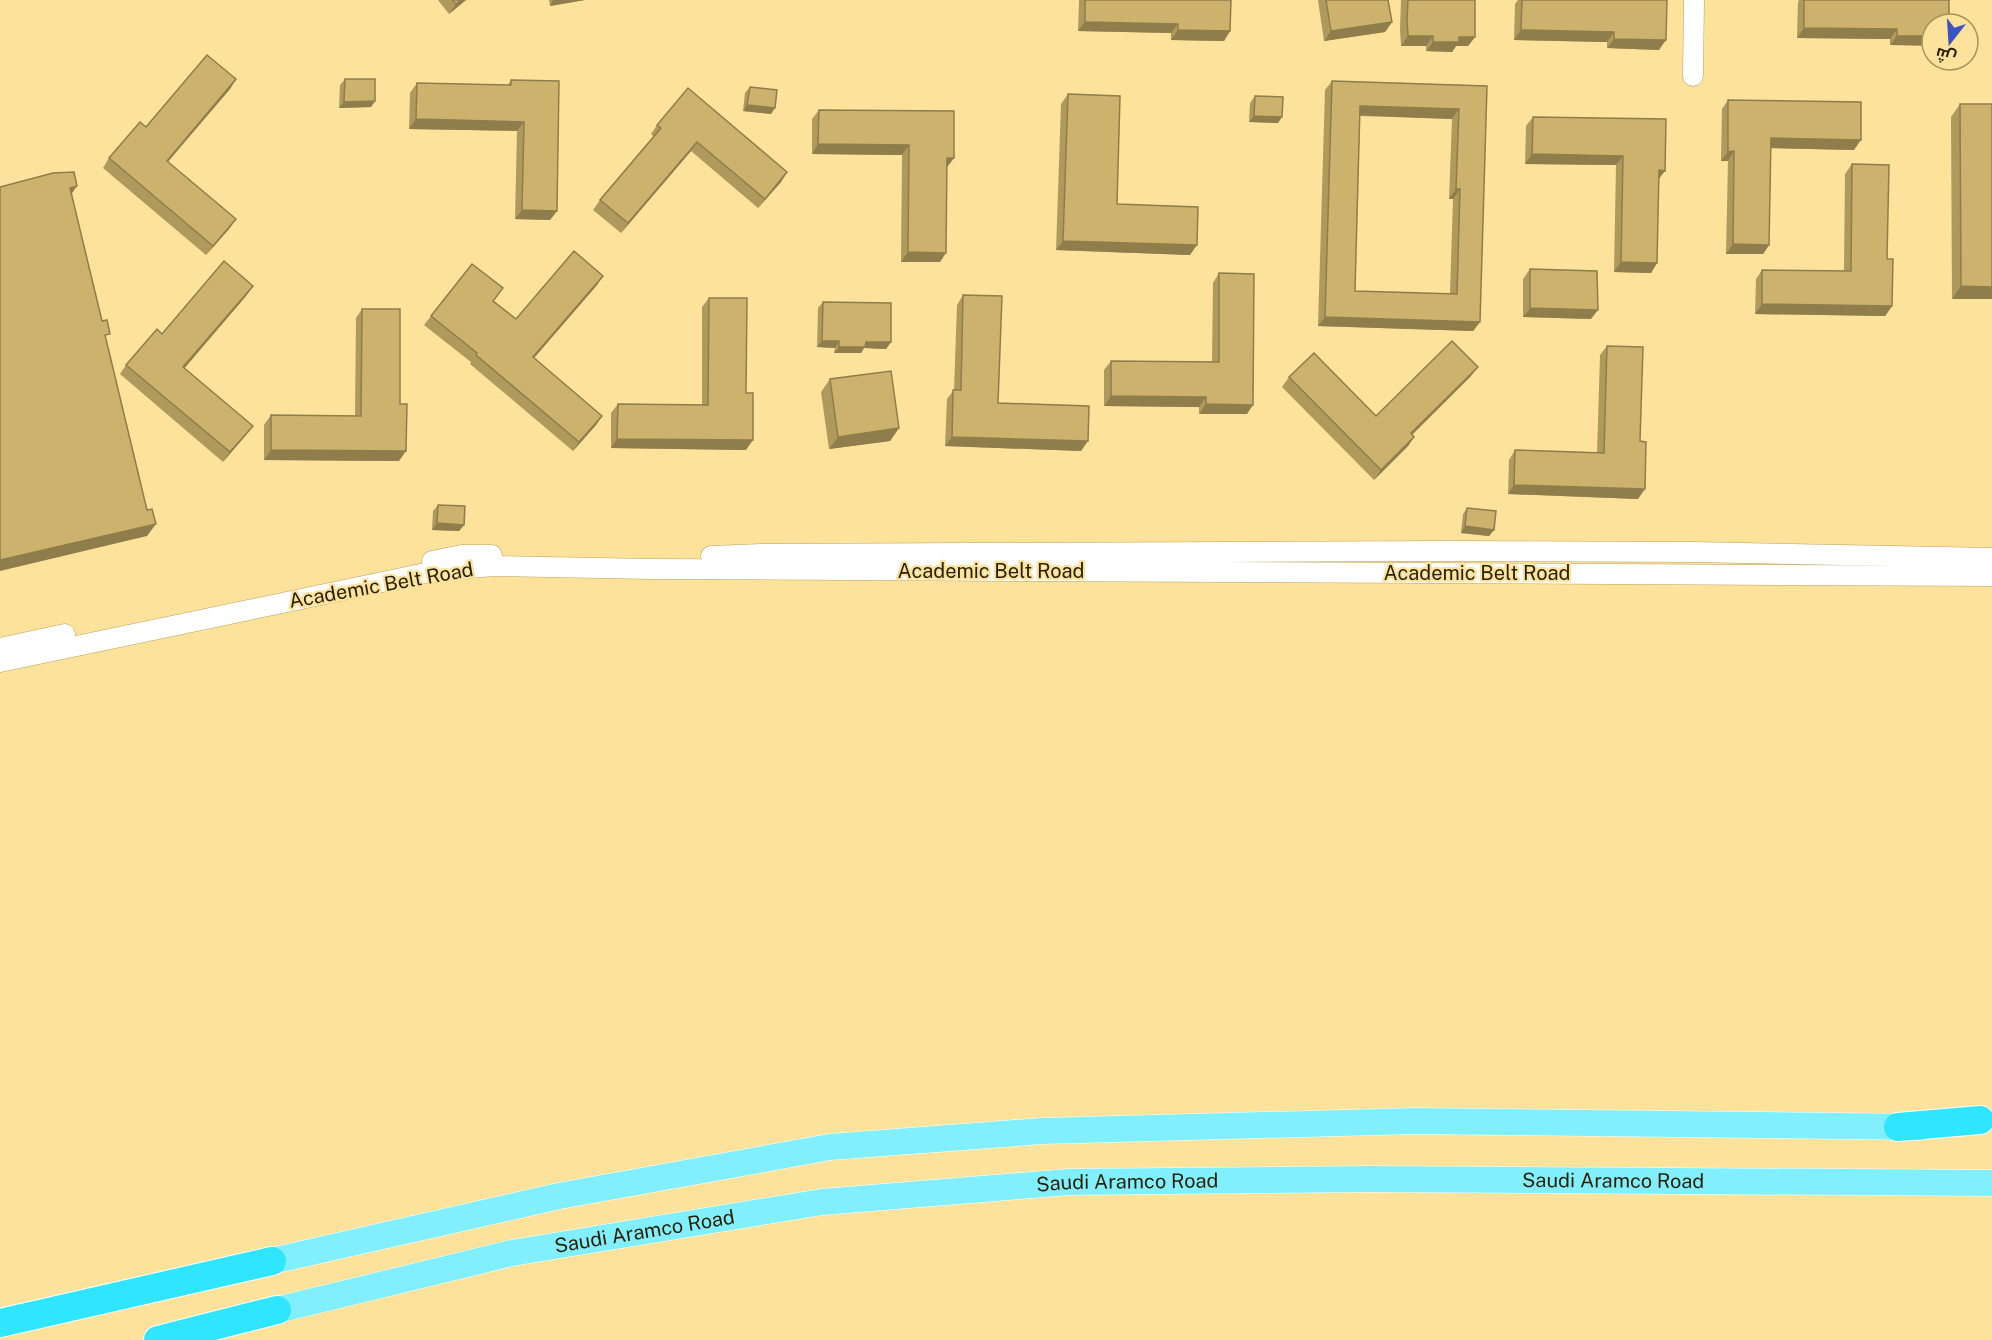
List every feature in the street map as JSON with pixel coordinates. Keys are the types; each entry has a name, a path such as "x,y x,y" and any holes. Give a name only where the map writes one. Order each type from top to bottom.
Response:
{"highway":[{"path":"1898,1127 1988,1122"},
{"path":"0,1323 272,1261"},
{"path":"18,1340 272,1261"},
{"path":"159,1340 277,1310"}],"main road":[{"path":"272,1261 559,1196 830,1147 1043,1131 1415,1121 1898,1127"},
{"name":"Saudi Aramco Road","path":"277,1310 512,1253 810,1204 1069,1182 1382,1179 1992,1183"}],"street":[{"path":"1693,76 1694,0"},
{"name":"Academic Belt Road","path":"0,648 462,555 636,558 762,554 1443,551 1682,552 1992,558"},
{"name":"Academic Belt Road","path":"0,662 383,581 440,570 495,566 651,569 1992,576"}],"building":[{"path":"1085,0 1231,0 1230,31 1178,30 1178,24 1085,22"},
{"path":"1326,0 1388,0 1392,22 1331,31"},
{"path":"1408,0 1475,0 1475,37 1459,37 1459,42 1433,42 1433,36 1408,36"},
{"path":"1522,0 1667,0 1666,40 1614,39 1614,32 1521,30"},
{"path":"1804,0 1949,0 1949,12 1920,12 1920,36 1897,36 1897,29 1804,28"},
{"path":"207,55 236,79 167,161 236,219 213,246 109,158 140,122 146,127"},
{"path":"345,79 375,79 375,101 344,102"},
{"path":"511,80 559,81 557,211 522,210 524,122 416,119 417,83 511,85"},
{"path":"1332,81 1487,86 1480,322 1325,317","holes":["1360,106 1459,109 1456,189 1460,189 1457,294 1355,291"]},
{"path":"750,87 777,90 775,108 747,105"},
{"path":"688,88 787,172 765,199 697,142 628,223 600,200 661,128 657,125"},
{"path":"1068,94 1120,96 1117,204 1198,207 1197,245 1063,241"},
{"path":"1255,96 1283,97 1282,117 1254,116"},
{"path":"1728,100 1861,102 1861,140 1771,138 1769,245 1733,244 1734,151 1728,152"},
{"path":"1960,104 1992,104 1992,287 1961,286"},
{"path":"819,110 954,111 954,158 947,158 946,253 908,252 909,145 818,144"},
{"path":"1533,117 1666,119 1665,171 1659,170 1657,263 1621,262 1623,156 1532,154"},
{"path":"1852,164 1889,165 1887,259 1893,259 1892,306 1762,304 1762,270 1851,271"},
{"path":"74,172 77,186 70,188 102,321 107,320 110,334 105,335 147,510 152,509 156,524 0,560 0,187 53,173"},
{"path":"574,251 603,276 533,357 602,416 579,442 431,316 472,264 503,288 493,301 516,319"},
{"path":"224,261 253,286 183,367 253,426 230,452 126,365 157,329 162,334"},
{"path":"1530,269 1597,271 1598,310 1530,308"},
{"path":"1219,273 1254,274 1253,405 1206,404 1206,397 1111,396 1111,361 1219,362"},
{"path":"963,295 1002,296 998,403 1089,406 1088,441 952,437 953,390 961,390"},
{"path":"709,298 747,298 746,393 753,393 753,440 617,439 618,404 708,405"},
{"path":"823,302 891,303 891,342 866,342 865,347 839,347 839,341 822,341"},
{"path":"362,309 400,309 400,404 407,404 406,451 271,450 271,415 361,416"},
{"path":"1452,341 1478,367 1411,433 1414,437 1381,470 1289,377 1314,353 1376,416"},
{"path":"1607,346 1643,347 1640,441 1646,442 1645,489 1514,485 1515,450 1604,453"},
{"path":"891,371 899,428 838,437 830,379"},
{"path":"438,505 465,506 464,525 437,523"},
{"path":"1467,508 1496,511 1494,530 1465,526"}]}
